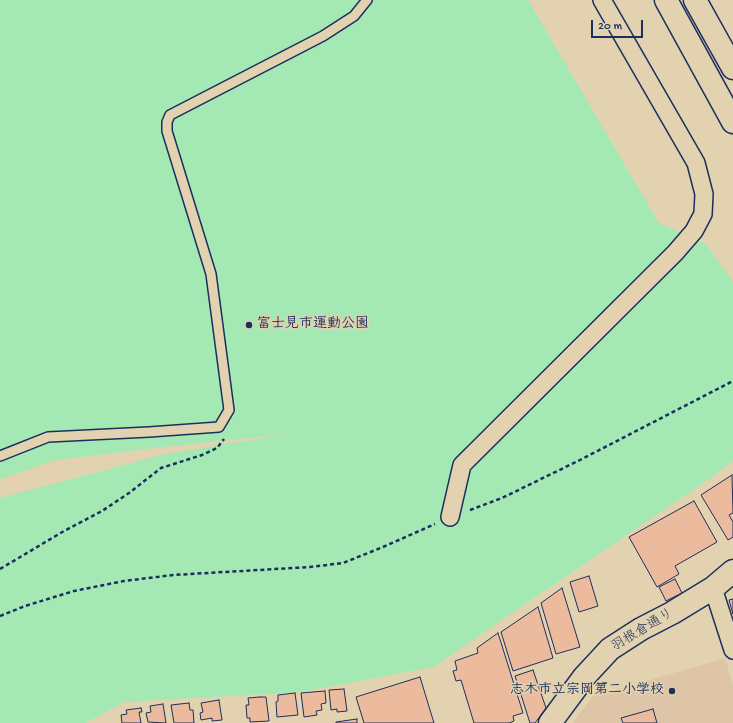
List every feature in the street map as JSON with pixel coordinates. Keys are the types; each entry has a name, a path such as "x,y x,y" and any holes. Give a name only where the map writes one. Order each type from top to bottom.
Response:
{"main road":[{"path":"666,0 733,122"},
{"path":"695,0 733,68"},
{"name":"羽根倉通り","path":"550,723 584,677 610,649 641,628 672,613 712,588 733,571"}],"street":[{"path":"450,517 462,466 676,253 694,231 703,214 704,194 696,162 602,0"},
{"path":"712,588 733,650"}],"lane":[{"path":"0,456 48,437 219,427 229,410 211,274 167,130 167,122 170,115 323,36 354,16 367,0"}],"path":[{"path":"0,616 25,606 74,592 124,581 173,575 343,563 450,517 502,498 580,460 733,381"},
{"path":"0,569 64,531 102,511 129,493 161,468 202,455 217,448 227,435 229,410"}],"shaded area":[{"name":"志木市立宗岡第二小学校","path":"725,658 733,686 733,723 573,723 592,697"}],"green space":[{"path":"0,0 528,0 659,223 706,244 733,282 733,461 712,477 433,667 302,692 125,702 85,723 0,723 0,498 165,454 290,434 56,460 0,479"}],"building":[{"path":"732,475 733,513 729,515 733,522 733,537 728,540 701,495"},
{"path":"694,501 717,542 675,566 679,574 657,587 629,537"},
{"path":"589,576 598,606 579,612 570,582"},
{"path":"675,579 682,593 666,601 659,587"},
{"path":"562,588 580,647 556,654 541,603"},
{"path":"733,599 733,614 729,600"},
{"path":"538,607 553,658 513,671 501,632"},
{"path":"498,633 523,713 513,716 514,721 509,723 474,723 461,680 456,681 453,671 457,670 455,661 478,653 477,648"},
{"path":"533,670 546,708 535,723 530,723 515,676"},
{"path":"420,677 434,723 364,723 356,697"},
{"path":"344,689 347,711 337,712 337,709 331,710 329,690"},
{"path":"325,691 326,703 321,704 322,710 316,711 317,715 304,717 301,693"},
{"path":"295,693 298,715 277,717 276,702 278,701 278,695"},
{"path":"266,697 269,721 250,722 250,718 247,718 246,705 249,705 248,698"},
{"path":"219,700 222,720 212,721 212,718 201,720 200,713 203,712 201,703"},
{"path":"189,703 190,710 193,710 194,723 174,723 171,705"},
{"path":"163,704 166,723 148,722 146,713 151,712 150,706"},
{"path":"141,708 142,712 139,712 141,723 122,723 121,715 127,714 126,710"},
{"path":"653,709 657,723 623,723 621,718"},
{"path":"357,719 357,723 336,723 336,722"}],"place":[{"name":"富士見市運動公園","path":"249,325"},
{"name":"志木市立宗岡第二小学校","path":"672,691"}]}
